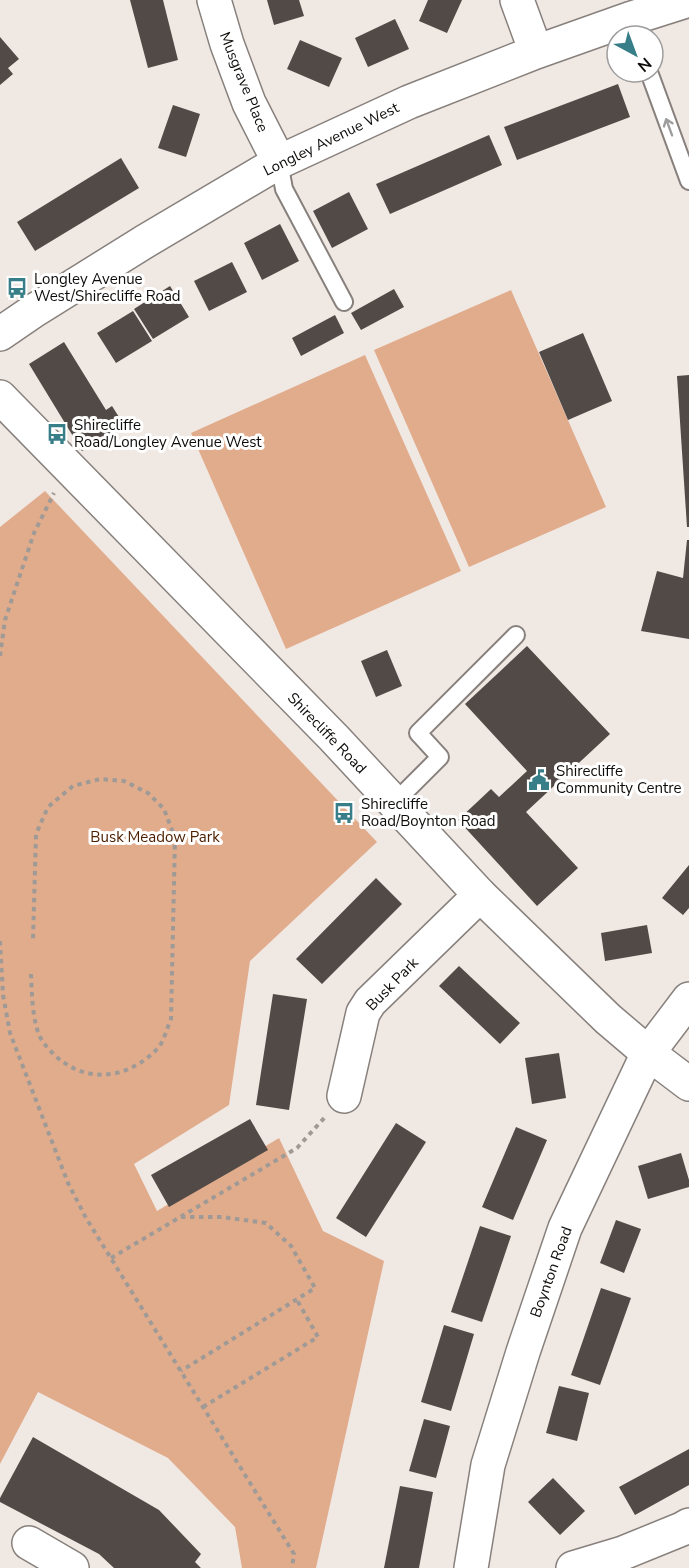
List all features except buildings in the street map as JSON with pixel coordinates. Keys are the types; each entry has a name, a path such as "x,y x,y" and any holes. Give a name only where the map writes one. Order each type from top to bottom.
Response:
{"street":[{"name":"Musgrave Place","path":"214,0 227,44 249,103 279,162"},
{"path":"517,0 536,52"},
{"name":"Longley Avenue West","path":"638,24 689,0"},
{"name":"Longley Avenue West","path":"0,334 144,242 279,162 409,102 536,52 605,34"},
{"name":"Shirecliffe Road","path":"0,397 325,730 480,895 608,1019 689,1084"},
{"name":"Busk Park","path":"344,1095 363,1013 370,1002 480,895"},
{"name":"Boynton Road","path":"471,1568 489,1465 523,1352 565,1228 648,1053 689,999"},
{"path":"573,1568 623,1553 689,1525"},
{"path":"29,1543 72,1568"}],"lane":[{"path":"653,84 689,181"},
{"path":"279,162 284,189 344,302"},
{"path":"394,803 440,757 418,733 516,635"}],"path":[{"path":"0,656 5,620 34,533 68,466"},
{"path":"31,974 33,1013 42,1040 61,1061 85,1074 112,1075 137,1066 159,1046 171,1019 175,838 164,809 147,793 124,782 100,779 73,786 48,807 36,834 33,939"},
{"path":"0,941 3,995 10,1033 68,1183 110,1259 294,1554 292,1568"},
{"path":"110,1259 297,1148 344,1095"},
{"path":"181,1217 222,1217 266,1223 291,1246 315,1288 181,1371"},
{"path":"203,1407 318,1337 297,1300"}],"green space":[{"path":"511,290 606,507 469,567 374,350"},
{"path":"365,355 461,571 286,649 191,433"},
{"name":"Busk Meadow Park","path":"45,491 377,842 250,961 229,1105 134,1164 157,1211 279,1138 323,1231 384,1261 316,1568 242,1568 235,1527 168,1458 38,1392 0,1464 0,527"}],"place":[{"name":"Longley Avenue West/Shirecliffe Road","path":"17,288"},
{"name":"Shirecliffe Road/Longley Avenue West","path":"57,434"},
{"name":"Shirecliffe Community Centre","path":"539,780"},
{"name":"Shirecliffe Road/Boynton Road","path":"344,813"}]}
